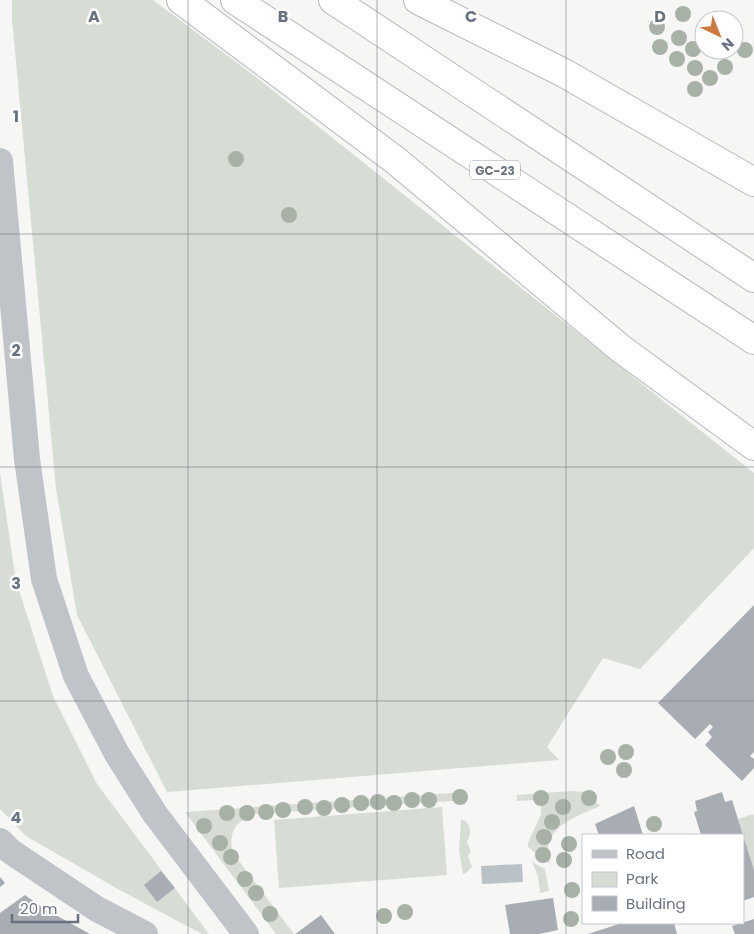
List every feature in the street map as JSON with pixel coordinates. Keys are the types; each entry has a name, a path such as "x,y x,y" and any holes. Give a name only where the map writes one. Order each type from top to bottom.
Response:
{"highway":[{"path":"181,0 395,160 620,348 750,445"},
{"name":"GC-23","path":"235,0 754,340"},
{"path":"333,0 754,278"},
{"path":"418,0 564,73 754,182"}],"street":[{"path":"0,161 27,459 44,579 76,676 117,754 155,814 246,934"},
{"path":"0,841 10,851 97,909 145,934"}],"green space":[{"path":"12,0 153,0 252,74 754,473 754,548 640,669 603,658 547,747 559,760 167,792 77,615 56,488 12,19"},
{"path":"0,473 16,581 53,696 97,784 209,934 202,934 116,888 26,836 0,809"},
{"path":"571,791 587,792 600,806 568,821 555,832 550,839 548,848 550,864 528,847 541,814 541,804 537,800 517,801 517,795"},
{"path":"466,792 467,800 254,814 238,824 232,834 233,853 294,934 276,934 185,812"},
{"path":"442,807 447,875 279,888 274,820"},
{"path":"753,814 754,816 754,870 744,834 738,819"},
{"path":"461,819 467,823 470,829 467,842 471,851 468,856 472,867 463,874 459,850"},
{"path":"532,862 545,869 549,891 540,893 538,876"}],"shaded area":[{"path":"522,864 523,882 482,884 481,866"}],"building":[{"path":"754,605 754,752 750,756 754,759 754,768 742,781 705,745 712,737 708,732 713,727 710,724 695,739 658,703"},
{"path":"722,792 725,802 732,800 743,834 701,834 694,812 697,811 695,801"},
{"path":"634,806 643,834 599,834 595,824"},
{"path":"744,838 754,870 754,897 744,901"},
{"path":"161,871 175,888 157,902 144,885"},
{"path":"0,877 5,883 0,887"},
{"path":"25,895 43,908 90,934 0,934 0,913"},
{"path":"553,898 558,930 539,934 510,934 505,905"},
{"path":"321,915 335,934 295,934 298,932"},
{"path":"754,919 754,934 735,934 732,926 744,924 744,922"},
{"path":"619,924 674,924 677,934 588,934"}]}
